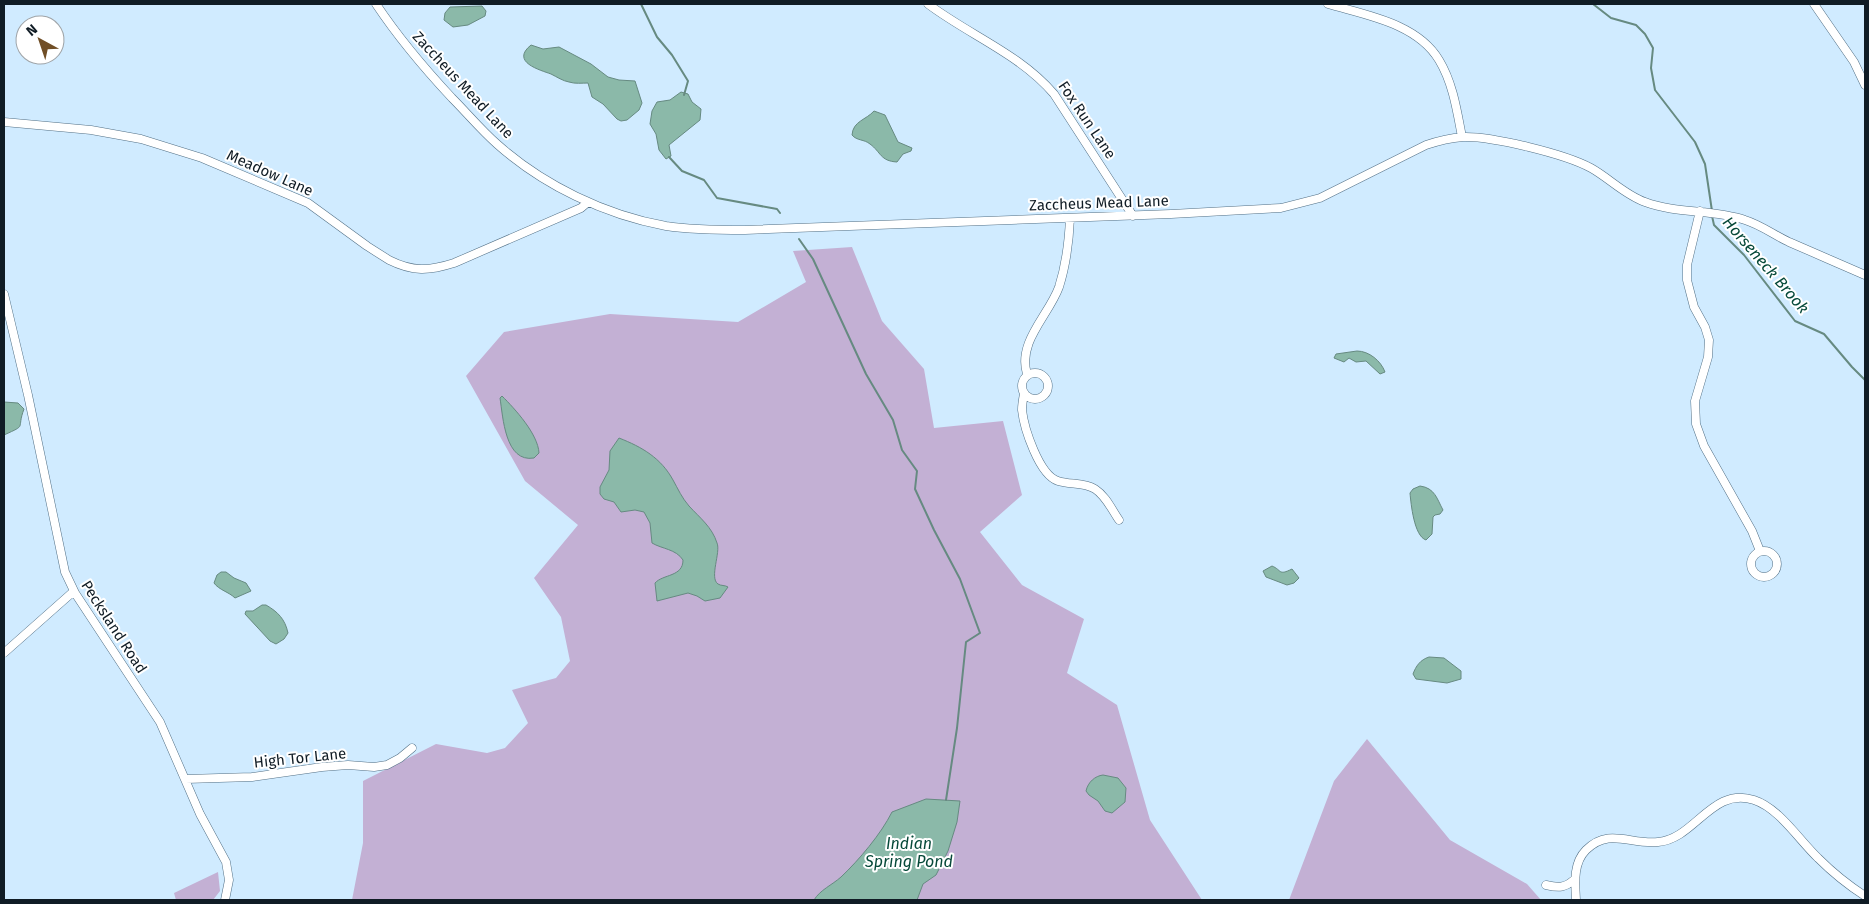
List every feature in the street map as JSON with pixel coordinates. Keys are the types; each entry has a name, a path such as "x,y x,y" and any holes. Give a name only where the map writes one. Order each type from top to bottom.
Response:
{"street":[{"name":"Zaccheus Mead Lane","path":"376,4 406,45 435,79 498,145 553,184 588,202 624,215 665,226 706,230 745,230 1253,211 1300,204 1320,198 1426,145 1440,140 1462,137 1503,142 1569,159 1588,167 1636,198 1646,202 1667,208 1717,214 1746,220 1865,275"},
{"name":"Fox Run Lane","path":"928,4 1028,69 1044,82 1054,94 1133,216"},
{"path":"1328,4 1380,20 1411,33 1433,51 1440,61 1453,94 1462,137"},
{"path":"1814,4 1854,62 1865,85"},
{"name":"Meadow Lane","path":"4,122 90,130 141,139 202,158 308,203 389,260 403,267 415,270 442,267 454,263 581,208 588,202"},
{"path":"1703,212 1687,265 1687,280 1692,300 1709,340 1708,357 1695,401 1696,424 1704,446 1752,532 1760,551"},
{"path":"1027,374 1025,362 1029,344 1059,287 1068,242 1070,218"},
{"name":"Pecksland Road","path":"4,294 65,572 74,591 160,722 204,822 226,862 229,880 225,900"},
{"path":"1024,394 1030,399 1039,399 1047,392 1048,385 1044,376 1036,372 1027,374 1022,381 1021,386 1024,394 1022,411 1035,453 1048,474 1056,481 1089,486 1097,490 1119,520"},
{"path":"4,653 74,591"},
{"name":"High Tor Lane","path":"186,779 252,777 348,765 374,766 387,764 400,758 412,748"},
{"path":"1576,900 1576,868 1585,851 1601,840 1618,837 1646,842 1666,841 1678,835 1722,801 1735,797 1745,798 1764,805 1817,858 1865,896"},
{"path":"1546,885 1558,888 1563,887 1575,879"}],"shaded area":[{"path":"852,247 882,321 924,369 934,428 1003,421 1022,495 980,532 1022,585 1084,619 1067,673 1117,705 1150,820 1202,900 352,900 363,843 363,781 436,744 487,753 505,748 528,723 512,690 556,678 570,661 561,617 534,578 578,525 525,481 466,376 504,332 610,314 738,322 806,282 793,251"},
{"path":"1367,739 1450,840 1527,884 1541,900 1289,900 1334,781"},
{"path":"218,872 220,891 213,900 176,900 174,893"}],"water":[{"path":"482,6 486,11 485,16 468,25 453,27 444,20 445,13 450,7"},
{"path":"531,45 543,49 559,47 591,64 608,77 635,81 642,103 639,110 627,120 621,121 617,119 603,104 592,97 588,83 576,83 560,79 534,68 525,61 525,51"},
{"path":"681,92 688,94 692,102 701,109 700,120 669,145 671,156 666,159 659,150 656,134 650,124 652,111 657,102 670,100"},
{"path":"874,111 885,115 898,142 912,148 911,151 903,154 897,162 887,160 870,144 852,135 857,124"},
{"path":"1357,351 1374,357 1381,364 1385,372 1380,374 1366,361 1356,362 1349,358 1344,362 1334,358 1336,354"},
{"path":"502,396 519,415 535,438 539,453 534,458 524,458 511,446 504,427 500,398"},
{"path":"4,402 18,403 24,409 20,426 4,435"},
{"path":"619,438 643,449 663,465 682,497 712,532 718,547 715,571 716,581 719,585 728,587 720,598 705,601 688,593 657,601 655,583 680,570 683,560 673,551 652,543 650,523 644,512 635,510 621,512 614,502 604,499 600,494 600,487 609,470 610,451"},
{"path":"1420,486 1432,492 1443,510 1440,514 1433,517 1432,534 1426,540 1419,533 1416,526 1410,498 1410,493 1413,489"},
{"path":"1272,566 1280,572 1292,569 1299,578 1294,583 1287,585 1266,577 1263,571"},
{"path":"221,572 226,572 246,583 251,591 235,598 214,583 217,575"},
{"path":"262,605 266,605 277,613 287,628 288,633 284,639 276,644 270,641 245,614 246,611 253,611"},
{"path":"1429,657 1444,658 1461,671 1461,679 1447,683 1416,679 1413,674 1415,668"},
{"path":"1103,775 1118,778 1126,788 1125,802 1112,813 1105,811 1098,801 1086,791 1092,780"},
{"name":"Indian Spring Pond","path":"926,799 960,801 957,822 948,851 936,875 923,884 917,900 814,900 823,890 841,877 862,855 876,838 892,812"}],"waterway":[{"path":"641,4 657,37 672,55 688,81 684,95"},
{"name":"Horseneck Brook","path":"1593,4 1611,18 1636,25 1645,34 1653,48 1651,68 1655,90 1695,142 1705,164 1712,211"},
{"path":"669,157 682,171 704,180 717,198 777,209 780,213"},
{"name":"Horseneck Brook","path":"1712,216 1714,225 1744,255 1795,321 1824,334 1865,380"},
{"path":"799,239 813,259 866,374 893,420 902,450 917,471 915,489 960,579 980,633 966,642 957,728 946,800"}]}
